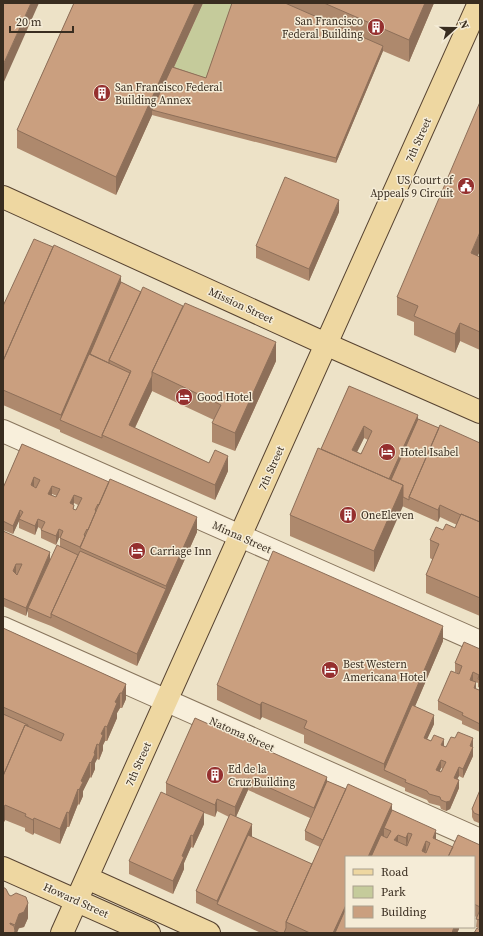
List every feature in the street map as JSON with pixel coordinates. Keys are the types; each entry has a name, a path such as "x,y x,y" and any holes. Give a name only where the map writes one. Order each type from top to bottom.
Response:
{"main road":[{"name":"7th Street","path":"62,933 478,3"},
{"name":"Mission Street","path":"3,197 326,344 480,412"},
{"name":"Howard Street","path":"3,868 149,933"},
{"path":"87,878 209,933"}],"street":[{"name":"Minna Street","path":"3,432 480,642"},
{"name":"Natoma Street","path":"3,628 480,840"}],"green space":[{"path":"203,3 234,3 206,82 172,71"}],"building":[{"path":"3,3 31,3 3,65"},
{"name":"San Francisco Federal Building Annex","path":"74,3 195,3 116,177 17,130"},
{"path":"232,3 285,3 383,46 336,158 152,110 172,67 206,78"},
{"path":"324,3 425,3 409,40"},
{"name":"US Court of Appeals 9 Circuit","path":"480,102 480,232 471,253 480,257 480,332 460,323 455,334 414,316 418,306 397,297"},
{"path":"285,177 339,200 309,269 256,246"},
{"path":"34,239 53,247 3,361 3,306"},
{"path":"54,245 121,276 61,415 3,390 3,361"},
{"path":"121,282 141,292 109,360 109,363 90,354"},
{"path":"143,287 183,306 129,425 209,463 215,450 228,456 215,485 102,435 131,371 109,360"},
{"path":"185,303 276,342 235,433 212,423 221,405 152,372"},
{"path":"89,354 130,373 102,438 60,420"},
{"name":"Hotel Isabel","path":"349,386 418,415 389,479 321,449","holes":["364,426 372,431 361,454 352,450"]},
{"path":"418,419 439,428 409,500 403,497 403,485 391,480"},
{"path":"440,425 480,443 480,522 440,505 438,510 409,497"},
{"path":"22,444 109,482 99,505 98,504 95,510 96,511 88,530 87,529 84,535 85,536 80,547 60,538 63,531 59,529 56,536 41,530 45,522 38,519 35,526 19,519 23,512 20,510 13,526 3,521 3,488","holes":["34,477 40,480 36,488 31,485","52,486 60,489 56,497 48,494","74,495 82,498 76,510 73,509 74,505 70,503"]},
{"name":"OneEleven","path":"318,448 403,485 374,551 290,515"},
{"name":"Carriage Inn","path":"110,479 197,517 166,586 80,548"},
{"path":"461,514 480,522 480,598 426,575 439,544 430,540 436,527 443,530 446,524 455,528"},
{"path":"3,531 50,552 26,608 3,598","holes":["16,564 22,564 17,575 13,571"]},
{"path":"57,545 78,555 51,614 51,618 28,608"},
{"path":"80,551 166,589 137,654 51,614"},
{"name":"Best Western Americana Hotel","path":"273,551 443,626 384,764 304,728 307,721 262,702 260,705 217,685"},
{"path":"3,628 126,684 122,693 120,693 115,702 117,703 107,727 105,726 101,734 103,735 99,745 97,744 95,754 81,781 83,782 79,790 78,789 69,813 67,812 60,829 34,818 33,820 25,816 26,814 5,805 3,807 3,776 25,725 61,741 64,734 3,707"},
{"path":"464,642 480,649 480,680 478,679 479,675 473,672 470,680 476,682 474,688 480,689 480,724 462,715 463,713 438,701 451,671 459,674 462,666 455,663"},
{"path":"412,705 434,715 424,738 431,741 434,735 444,739 441,745 446,747 451,737 455,738 458,732 473,738 470,746 473,747 463,769 459,767 454,778 459,780 450,801 446,802 441,800 440,797 429,794 427,791 405,782 406,780 384,770","holes":["441,760 446,762 441,772 436,770"]},
{"path":"3,714 28,726 25,725 3,776"},
{"path":"195,718 327,777 314,808 248,778 235,807 217,799 215,805 166,783"},
{"path":"327,781 346,789 323,840 305,831"},
{"path":"348,784 392,804 368,856 345,856 345,907 333,933 310,933 286,922"},
{"path":"480,790 479,815 474,813 472,809"},
{"path":"161,792 204,812 193,836 191,835 182,856 184,857 173,881 129,861"},
{"path":"392,810 436,830 433,838 453,847 448,856 371,856 381,835 387,838 391,831 384,828","holes":["408,833 412,834 407,846 394,840 398,835 406,838","426,841 430,843 426,853 422,851"]},
{"path":"230,814 252,824 217,901 196,891"},
{"path":"248,835 312,864 286,922 284,933 280,933 217,904"},
{"path":"458,835 480,845 480,907 475,904 475,856 448,856"},
{"path":"3,887 11,896 16,893 26,897 28,903 24,912 19,914 15,925 10,923 14,926 14,933 3,933"},
{"path":"345,910 345,928 454,928 452,933 335,933"},
{"path":"480,910 480,920 476,919"},
{"path":"477,928 480,930 480,933 474,933"}],"place":[{"name":"San Francisco Federal Building","path":"376,27"},
{"name":"San Francisco Federal Building Annex","path":"102,93"},
{"name":"US Court of Appeals 9 Circuit","path":"466,186"},
{"name":"Good Hotel","path":"184,397"},
{"name":"Hotel Isabel","path":"387,452"},
{"name":"OneEleven","path":"348,515"},
{"name":"Carriage Inn","path":"137,551"},
{"name":"Best Western Americana Hotel","path":"330,670"},
{"name":"Ed de la Cruz Building","path":"215,775"}]}
